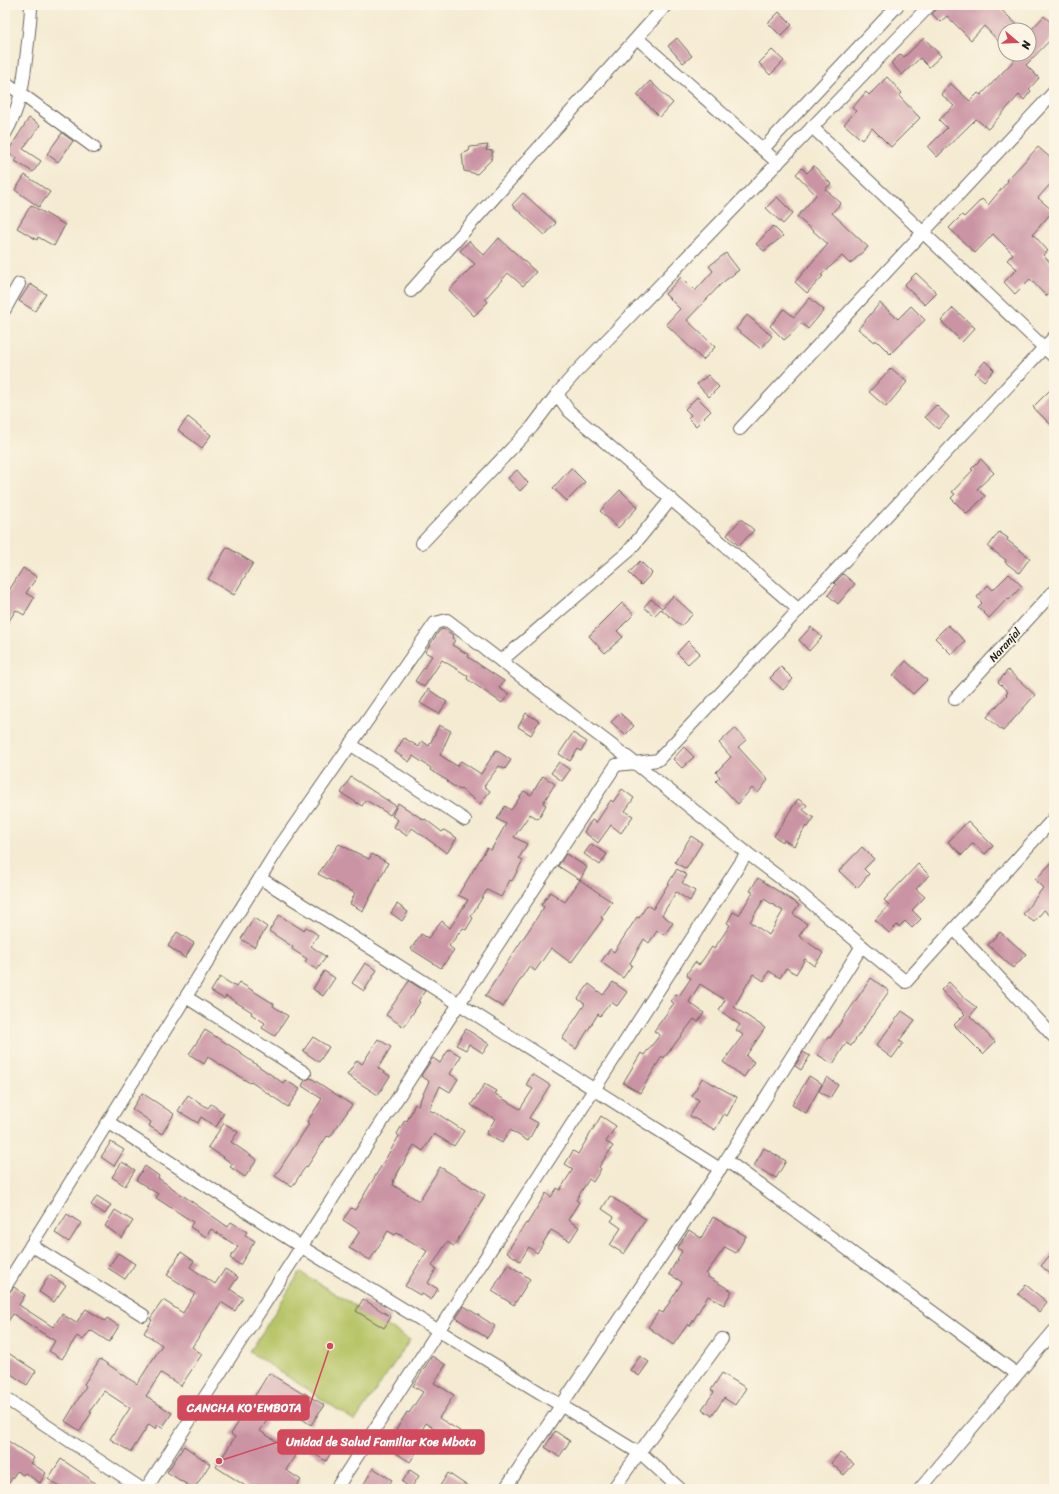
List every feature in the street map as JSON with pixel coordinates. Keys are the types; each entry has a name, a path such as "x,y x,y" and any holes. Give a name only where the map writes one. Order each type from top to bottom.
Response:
{"street":[{"path":"5,134 20,103 24,80 31,5"},
{"path":"410,291 666,5"},
{"path":"763,149 898,5"},
{"path":"422,543 532,427 557,394 582,366 930,5"},
{"path":"637,38 778,162"},
{"path":"5,82 94,147"},
{"path":"740,429 1054,92"},
{"path":"812,128 924,232 1054,357"},
{"path":"5,309 19,284"},
{"path":"146,1489 300,1246 458,1003 616,765 658,760 1054,337"},
{"path":"557,394 569,411 799,610"},
{"path":"501,661 628,552 671,499"},
{"name":"Naranjal","path":"955,699 1054,591"},
{"path":"5,1287 278,849 435,622 447,620 635,763 747,853 795,889 906,982 1054,818"},
{"path":"350,744 465,820"},
{"path":"336,1489 747,853"},
{"path":"260,878 594,1090 723,1165 1017,1374"},
{"path":"954,929 1054,1037"},
{"path":"505,1489 723,1165 862,946"},
{"path":"186,997 305,1073"},
{"path":"108,1122 300,1246 639,1453 680,1489"},
{"path":"31,1245 143,1315"},
{"path":"920,1489 1054,1331"},
{"path":"613,1489 722,1339"},
{"path":"5,1398 142,1489"}],"green space":[{"path":"300,1272 410,1340 355,1421 250,1352"}],"building":[{"path":"937,5 996,5 1014,22 997,22 997,40 984,26 971,40 947,16 940,22 932,14 936,10"},
{"path":"779,12 792,25 781,36 768,23"},
{"path":"1044,16 1054,25 1054,36 1037,54 1037,24"},
{"path":"677,38 692,56 683,63 668,46"},
{"path":"924,38 941,56 929,67 920,58 902,75 891,63 901,54 904,57"},
{"path":"772,50 784,61 770,75 759,63"},
{"path":"1012,62 1029,62 1026,65 1039,78 1029,89 1031,91 1024,100 1019,95 988,129 976,119 937,157 928,147 947,128 939,120 954,106 941,94 950,83 970,101 978,93 981,95"},
{"path":"887,77 902,93 899,96 920,118 891,147 872,128 862,140 844,124 856,111 852,108 866,92 869,95"},
{"path":"650,81 673,103 660,117 637,95"},
{"path":"29,118 40,125 23,149 41,161 33,172 15,161 17,158 7,153"},
{"path":"62,133 73,141 58,162 47,154"},
{"path":"488,145 486,150 493,151 491,160 477,174 464,171 462,154 469,151 470,147"},
{"path":"1038,147 1054,161 1054,180 1038,198 1053,211 1033,234 1048,251 1043,255 1054,267 1054,287 1046,296 1030,279 1015,294 1004,282 1017,269 1007,260 1013,254 993,234 975,253 949,228 962,215 964,217 982,199 988,205 1008,181 1007,180"},
{"path":"814,166 831,184 825,189 841,203 832,213 868,247 850,264 842,256 821,275 823,276 807,293 795,282 828,244 797,217 816,195 796,174 802,168 807,173"},
{"path":"25,175 50,192 39,207 15,190"},
{"path":"523,193 556,223 545,235 512,205"},
{"path":"777,197 793,213 783,224 766,208"},
{"path":"31,205 65,225 54,246 38,237 37,240 17,228"},
{"path":"773,226 783,236 764,251 756,244"},
{"path":"499,238 536,272 523,286 508,273 485,299 488,302 474,316 449,290 475,264 460,251 469,241 484,255"},
{"path":"726,253 739,270 722,283 687,320 715,347 703,360 666,324 680,309 665,294 681,277 695,291 713,271 709,266"},
{"path":"916,273 937,293 925,305 904,285"},
{"path":"30,284 46,294 35,311 19,301"},
{"path":"810,298 824,310 808,329 801,323 784,340 770,326 784,309 794,317"},
{"path":"880,303 898,319 911,306 925,320 890,354 876,340 875,342 858,329"},
{"path":"953,308 975,328 962,342 941,321"},
{"path":"747,315 772,336 761,349 736,329"},
{"path":"985,361 994,370 984,381 975,373"},
{"path":"891,368 907,382 886,407 869,392"},
{"path":"708,375 719,387 709,397 697,384"},
{"path":"1054,386 1054,428 1033,407"},
{"path":"697,397 711,411 696,426 688,418 691,415 685,409"},
{"path":"936,405 949,417 938,429 925,417"},
{"path":"188,417 211,435 202,448 178,430"},
{"path":"981,459 994,473 977,489 985,496 967,514 951,498 955,494 952,492 973,470 971,469"},
{"path":"571,468 585,482 567,501 553,488"},
{"path":"517,470 528,483 520,491 508,478"},
{"path":"620,490 638,507 618,528 600,511"},
{"path":"741,519 754,530 739,546 727,535"},
{"path":"999,532 1030,558 1019,573 1005,562 1006,560 988,547"},
{"path":"227,547 253,563 234,595 208,579"},
{"path":"640,561 652,573 641,585 629,573"},
{"path":"23,568 37,577 26,593 34,598 24,615 16,610 5,627 5,597"},
{"path":"843,574 855,584 838,604 828,595 836,585 834,583"},
{"path":"1009,574 1022,586 989,618 978,607 982,603 977,597 988,585 993,590"},
{"path":"673,596 693,614 681,626 661,609 654,616 644,607 651,599 662,608"},
{"path":"622,603 634,614 617,631 623,637 605,653 589,636"},
{"path":"948,625 965,641 952,655 935,638"},
{"path":"811,627 822,637 809,651 799,640"},
{"path":"444,629 453,635 452,638 455,640 452,645 469,655 468,657 504,681 499,688 509,694 502,703 467,679 468,676 442,660 424,687 415,681 432,656 425,652 440,630"},
{"path":"688,641 700,653 688,664 677,653"},
{"path":"906,661 927,680 913,694 893,675"},
{"path":"781,667 793,679 783,690 770,678"},
{"path":"1008,670 1035,695 1003,731 987,717 1007,695 1006,694 1008,692 998,682"},
{"path":"428,689 447,702 439,714 420,703"},
{"path":"526,713 539,721 531,735 518,727"},
{"path":"620,713 634,726 625,735 611,722"},
{"path":"439,725 451,731 440,755 457,766 461,761 481,774 496,750 511,760 505,769 499,766 484,786 490,791 480,804 461,789 460,790 430,770 431,768 413,756 409,762 395,752 404,738 419,747 422,741 429,746"},
{"path":"735,728 746,740 738,747 768,780 758,793 752,788 738,804 716,781 720,777 716,772 731,757 719,743"},
{"path":"573,733 587,742 581,751 578,749 570,761 559,754"},
{"path":"684,747 694,757 682,768 673,759"},
{"path":"559,762 570,770 562,781 551,773"},
{"path":"543,776 555,784 543,803 546,805 538,819 530,814 514,837 527,844 519,858 523,860 512,881 510,880 501,897 487,890 471,916 473,918 466,930 463,928 449,946 454,950 441,968 411,949 421,934 428,938 442,921 450,928 468,900 458,895 487,848 491,850 506,824 497,819 505,806 511,810 524,791 531,795"},
{"path":"351,777 396,806 390,815 366,800 362,806 341,793"},
{"path":"622,789 634,798 625,811 633,816 621,833 611,825 598,843 584,832 592,820 596,823 611,800 613,802"},
{"path":"798,799 807,805 803,810 814,818 808,827 806,826 794,846 784,840 783,842 774,836"},
{"path":"398,803 424,820 425,819 442,832 444,830 457,838 447,853 412,828 407,836 394,827 398,820 392,816"},
{"path":"968,821 993,846 985,854 973,843 962,855 948,842"},
{"path":"691,836 702,843 686,869 675,862"},
{"path":"339,844 369,859 372,854 388,863 363,911 350,904 355,893 318,874"},
{"path":"591,844 607,854 600,865 584,854"},
{"path":"862,847 874,859 864,869 869,874 857,888 839,871"},
{"path":"566,854 587,867 580,880 558,866"},
{"path":"1054,860 1054,919 1044,910 1034,922 1023,914 1043,888 1035,880"},
{"path":"918,864 929,875 916,889 925,897 912,910 921,919 912,928 905,921 899,927 897,925 889,933 875,920 889,905 884,900"},
{"path":"677,869 687,875 682,883 695,891 690,901 676,892 662,915 673,923 664,935 657,931 649,943 644,939 630,963 632,965 623,978 601,962 610,949 614,952 637,917 639,918 647,905 653,909"},
{"path":"758,878 799,905 793,914 807,924 799,936 823,953 814,966 805,959 796,974 786,968 780,978 769,971 764,981 753,974 734,1007 765,1028 746,1056 754,1062 744,1077 723,1062 743,1035 736,1030 740,1025 719,1010 725,1000 700,984 689,1002 704,1013 698,1022 694,1019 664,1058 662,1056 640,1093 623,1083 641,1053 644,1055 660,1035 654,1031 674,1003 671,1001 676,994 679,996 691,978 687,976 688,972 695,962 699,965 712,947 714,949 730,925 727,923 733,912 739,915 753,892 750,891","holes":["764,899 783,911 769,935 750,922"]},
{"path":"580,880 612,902 601,918 603,919 571,963 551,948 535,971 529,966 503,1007 485,996 544,907 541,905 550,892 565,902"},
{"path":"397,904 408,912 402,921 391,913"},
{"path":"279,915 303,930 306,927 318,935 311,946 326,957 317,970 305,962 307,959 292,949 293,947 269,931"},
{"path":"254,918 267,927 254,947 241,939"},
{"path":"177,932 194,943 185,958 168,946"},
{"path":"1000,932 1026,954 1013,968 988,945"},
{"path":"365,963 377,970 364,991 352,983"},
{"path":"324,971 335,978 323,996 313,989"},
{"path":"220,977 236,987 239,982 274,1004 273,1006 288,1016 275,1036 262,1028 265,1023 251,1014 252,1012 226,996 224,999 211,991"},
{"path":"871,978 889,991 851,1046 846,1043 833,1064 818,1055 828,1037 830,1038"},
{"path":"409,981 425,991 418,1001 420,1002 404,1027 386,1015"},
{"path":"613,982 627,992 617,1006 611,1002 600,1016 598,1014 576,1049 562,1039 585,1004 578,999 589,984 603,995"},
{"path":"949,982 964,998 977,1008 970,1016 995,1042 983,1054 954,1025 965,1014 941,990"},
{"path":"902,1011 915,1020 899,1041 903,1043 892,1058 876,1046"},
{"path":"466,1029 489,1044 483,1053 469,1044 466,1050 456,1045"},
{"path":"205,1030 242,1053 241,1054 283,1083 285,1080 300,1089 288,1107 251,1082 250,1083 208,1057 204,1064 189,1054"},
{"path":"313,1037 329,1047 319,1062 303,1051"},
{"path":"378,1039 391,1047 378,1068 390,1076 378,1095 347,1075 357,1060 362,1064"},
{"path":"449,1049 461,1056 450,1074 458,1079 450,1092 440,1086 429,1110 438,1114 464,1131 454,1146 434,1134 423,1151 414,1145 393,1181 393,1185 419,1201 440,1167 485,1195 454,1246 447,1242 432,1266 436,1269 428,1283 438,1289 431,1300 421,1293 420,1295 405,1286 427,1251 397,1233 395,1235 388,1231 370,1260 349,1248 360,1231 343,1220 351,1208 355,1210 399,1136 397,1134 405,1120 407,1121 415,1104 418,1105 429,1081 421,1076 422,1074 433,1058 440,1063"},
{"path":"803,1052 810,1056 801,1070 795,1066"},
{"path":"532,1074 550,1085 529,1118 538,1123 528,1141 510,1130 502,1143 486,1134 495,1119 471,1105 485,1084 497,1091 495,1094 520,1109 533,1089 526,1085"},
{"path":"809,1076 822,1084 806,1113 792,1105"},
{"path":"827,1077 838,1085 830,1098 819,1091"},
{"path":"311,1078 352,1105 330,1137 327,1136 292,1187 275,1176 309,1124 307,1122 322,1099 302,1086 305,1080"},
{"path":"702,1078 737,1097 727,1116 724,1114 715,1130 690,1116 699,1100 692,1096"},
{"path":"142,1093 174,1114 162,1134 149,1126 151,1122 132,1109"},
{"path":"188,1095 208,1108 211,1104 224,1113 216,1127 201,1117 198,1123 178,1111"},
{"path":"601,1116 616,1126 606,1142 613,1146 599,1167 601,1169 593,1182 589,1179 576,1200 579,1202 568,1220 579,1227 570,1241 551,1230 537,1253 529,1247 520,1261 507,1252 526,1223 527,1224 546,1193 551,1197 557,1188 560,1190 573,1169 565,1164 573,1151 578,1154"},
{"path":"224,1123 238,1132 231,1142 257,1160 245,1177 230,1167 233,1164 208,1147"},
{"path":"111,1142 124,1150 114,1166 101,1157"},
{"path":"764,1148 786,1161 776,1178 754,1166"},
{"path":"122,1162 135,1170 125,1186 112,1177"},
{"path":"145,1166 159,1176 158,1178 228,1227 231,1222 247,1232 245,1235 255,1241 240,1265 230,1258 238,1247 211,1229 206,1237 190,1227 193,1222 156,1198 158,1194 136,1180"},
{"path":"97,1196 111,1205 105,1214 91,1205"},
{"path":"610,1196 646,1219 624,1254 610,1245 621,1228 611,1221 614,1217 602,1209"},
{"path":"115,1210 133,1221 122,1238 105,1226"},
{"path":"67,1214 81,1223 69,1242 55,1233"},
{"path":"713,1217 746,1236 736,1253 725,1247 706,1274 708,1277 732,1291 724,1305 708,1296 690,1326 688,1324 673,1345 648,1327 659,1311 663,1313 682,1282 669,1274 682,1251 677,1248 689,1230 701,1238"},
{"path":"1054,1250 1054,1277 1041,1266"},
{"path":"181,1252 194,1261 190,1267 215,1284 225,1269 238,1277 230,1289 243,1298 235,1311 221,1302 192,1347 202,1354 181,1386 161,1373 146,1396 172,1413 162,1428 158,1425 156,1429 149,1424 131,1452 110,1439 130,1408 104,1391 90,1411 92,1412 80,1431 65,1421 86,1386 84,1384 100,1359 137,1384 162,1345 144,1333 152,1320 150,1319 163,1300 183,1313 195,1293 167,1275"},
{"path":"118,1253 135,1264 125,1279 108,1268"},
{"path":"508,1264 530,1279 514,1305 492,1291"},
{"path":"49,1275 66,1285 54,1302 39,1292"},
{"path":"1026,1285 1047,1302 1039,1312 1018,1294"},
{"path":"14,1287 25,1295 19,1305 53,1327 62,1314 76,1323 86,1309 105,1321 107,1318 119,1326 109,1342 92,1331 90,1331 83,1340 77,1336 62,1359 49,1351 55,1341 13,1314 5,1326 5,1297"},
{"path":"363,1299 391,1317 384,1328 356,1311"},
{"path":"464,1306 495,1326 487,1338 456,1318"},
{"path":"5,1351 36,1371 27,1385 5,1370"},
{"path":"432,1356 446,1365 434,1383 454,1395 439,1418 460,1431 454,1441 426,1423 413,1444 419,1448 410,1462 391,1450 402,1434 396,1430 407,1412 409,1413 423,1392 413,1386"},
{"path":"640,1356 649,1362 639,1376 630,1370"},
{"path":"269,1373 324,1405 311,1425 278,1403 260,1431 296,1454 286,1470 301,1480 295,1489 250,1489 216,1467 235,1437 231,1434"},
{"path":"722,1373 746,1388 735,1405 724,1398 712,1416 702,1409 714,1392 711,1390"},
{"path":"555,1431 570,1441 559,1457 545,1447"},
{"path":"5,1439 34,1458 31,1463 46,1473 40,1483 25,1473 23,1475 17,1471 5,1489"},
{"path":"314,1440 332,1451 326,1461 308,1450"},
{"path":"184,1446 210,1464 194,1489 167,1472"},
{"path":"840,1453 854,1464 844,1475 831,1463"},
{"path":"61,1459 104,1489 63,1489 48,1479"},
{"path":"373,1468 392,1480 386,1489 361,1489"},
{"path":"410,1470 419,1476 411,1488 402,1482"},
{"path":"448,1473 472,1489 438,1489"}],"place":[{"name":"CANCHA KO'EMBOTA","path":"330,1346"},
{"name":"Unidad de Salud Familiar Koe Mbota","path":"219,1461"}]}
